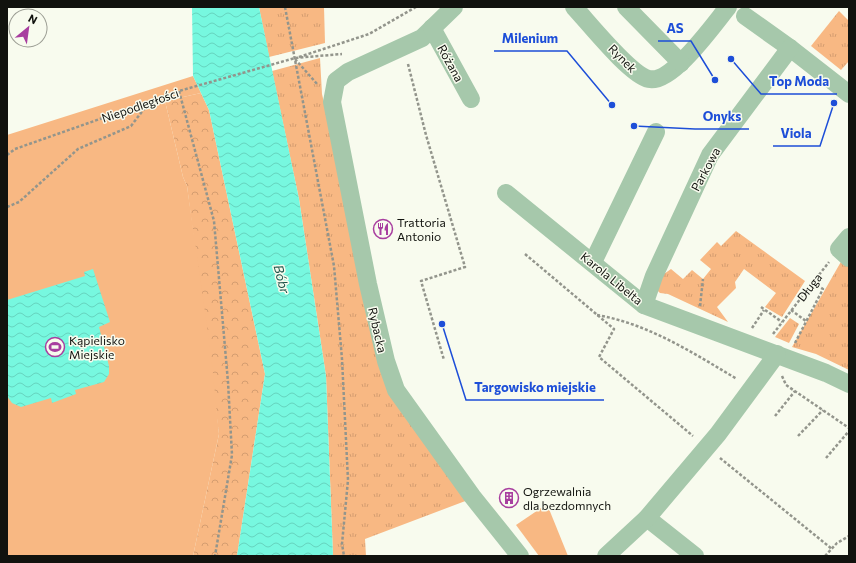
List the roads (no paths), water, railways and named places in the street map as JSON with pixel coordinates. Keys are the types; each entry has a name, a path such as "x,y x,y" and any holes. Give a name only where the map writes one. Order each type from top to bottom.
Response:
{"street":[{"path":"432,28 454,7"},
{"name":"Rynek","path":"574,7 634,71 649,79 663,76 681,63 728,7"},
{"path":"626,7 681,63"},
{"path":"745,16 790,48 849,94"},
{"name":"Rybacka","path":"432,28 422,38 348,72 336,80 332,102 368,284 386,362 396,390 472,496 520,556"},
{"name":"Różana","path":"432,28 471,99"},
{"name":"Parkowa","path":"644,304 654,276 710,155 790,48"},
{"path":"593,262 656,132"},
{"name":"Karola Libelta","path":"506,193 644,304 778,350 849,384"},
{"path":"606,556 647,518 707,447 778,350"},
{"path":"647,518 695,556"}],"water":[{"name":"Bóbr","path":"192,7 259,7 299,199 326,376 333,556 237,556 265,374 209,110 193,76"},
{"name":"Kąpielisko Miejskie","path":"93,269 110,322 99,327 109,366 109,374 104,382 75,390 76,394 52,403 51,398 21,407 12,403 7,396 7,300 85,276 84,272"}],"place":[{"name":"Top Moda","path":"731,59"},
{"name":"AS","path":"715,80"},
{"name":"Viola","path":"834,103"},
{"name":"Milenium","path":"612,105"},
{"name":"Onyks","path":"634,126"},
{"name":"Trattoria Antonio","path":"383,229"},
{"name":"Targowisko miejskie","path":"442,324"},
{"name":"Kąpielisko Miejskie","path":"55,347"},
{"name":"Ogrzewalnia dla bezdomnych","path":"509,498"}]}
